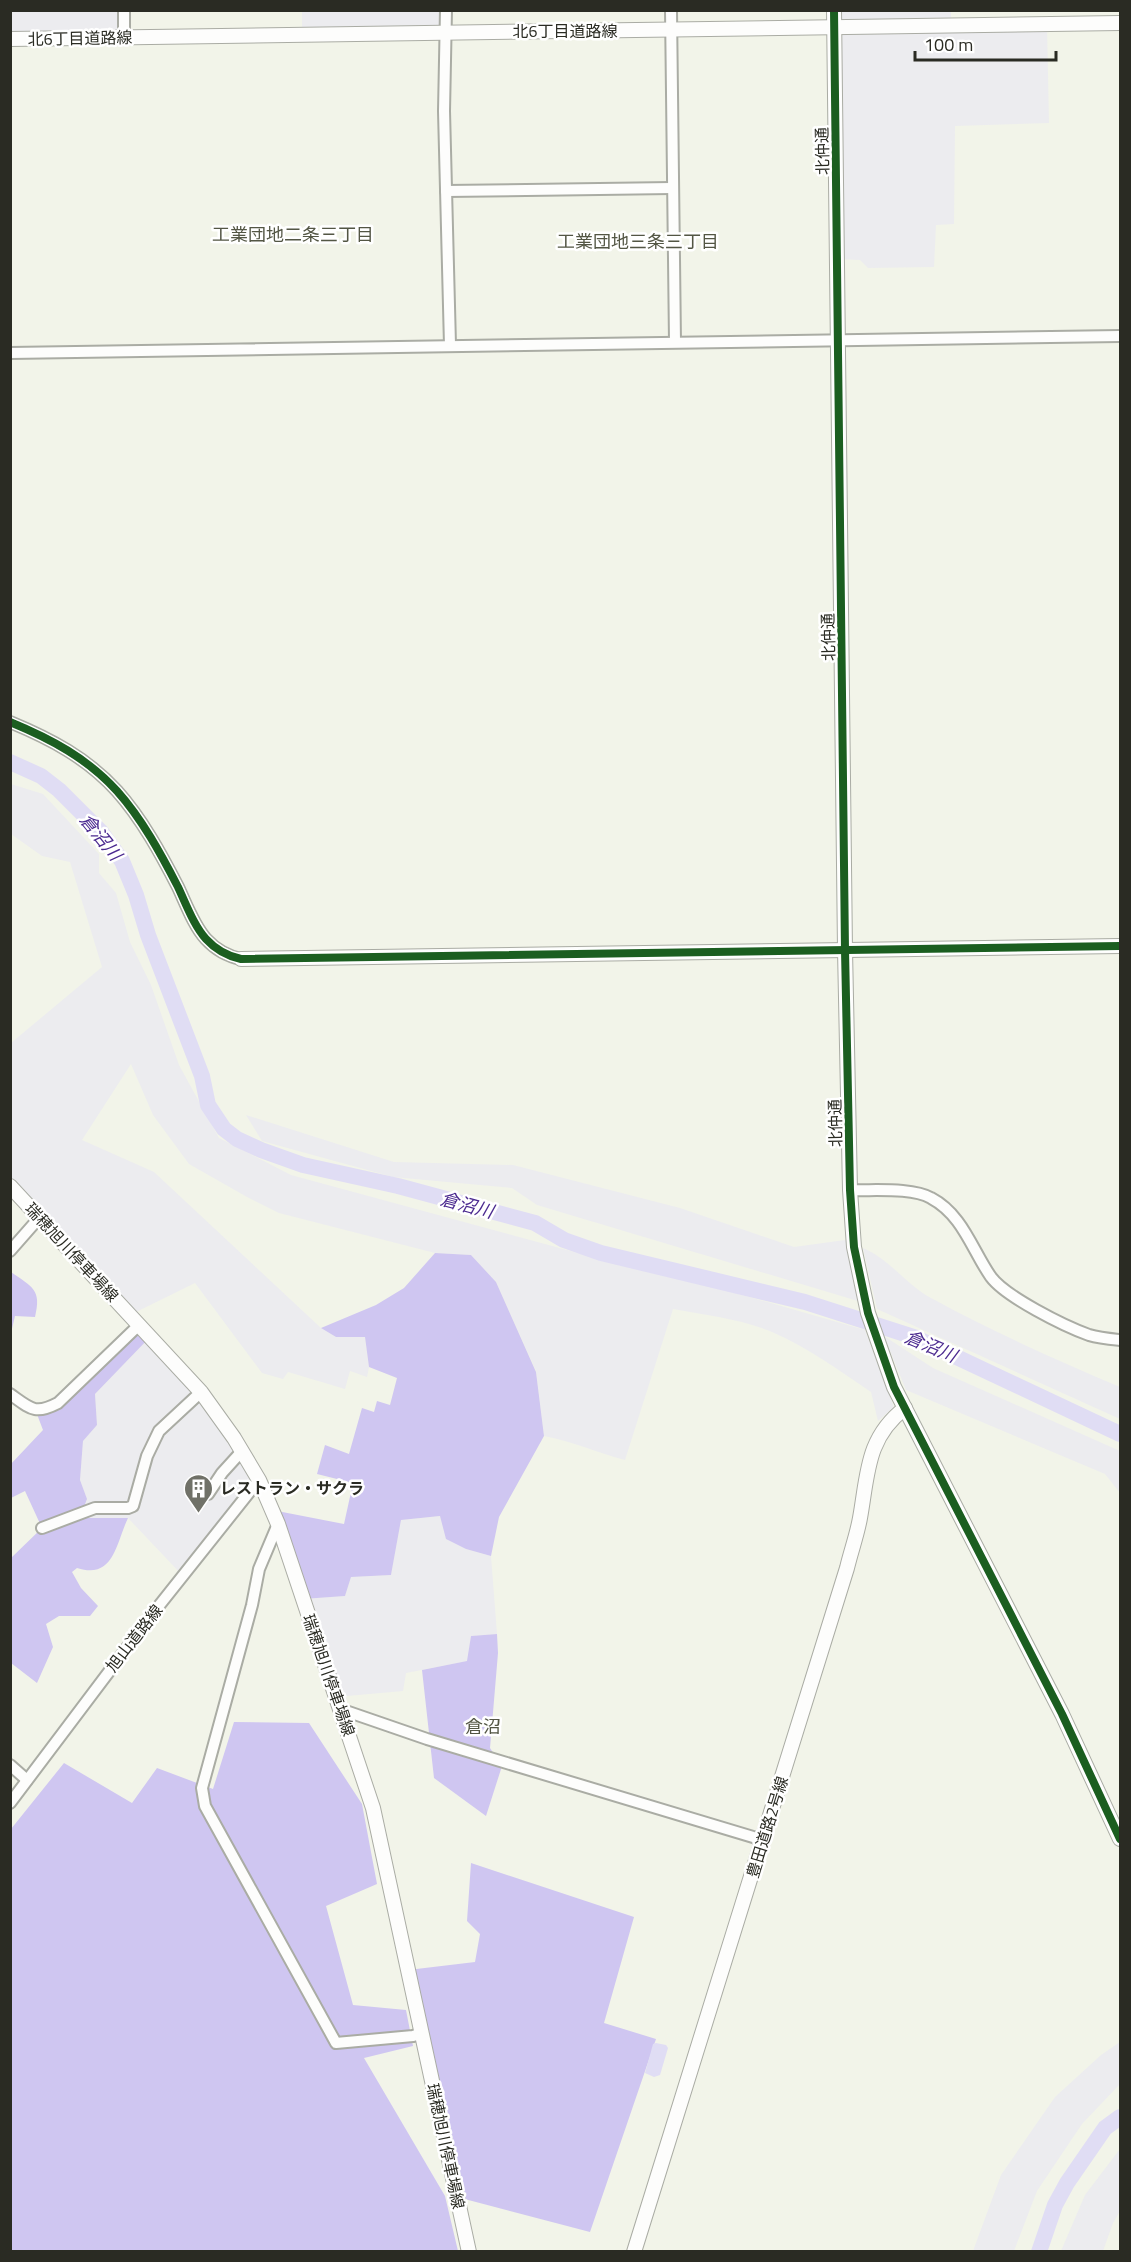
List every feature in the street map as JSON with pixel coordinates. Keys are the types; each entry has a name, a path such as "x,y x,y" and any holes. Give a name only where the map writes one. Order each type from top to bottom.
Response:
{"street":[{"path":"124,10 124,37"},
{"path":"446,10 444,111 450,345"},
{"path":"671,10 675,342"},
{"name":"北仲通","path":"834,10 845,950 850,1190 857,1263 868,1312 905,1408 1052,1694 1120,1839"},
{"name":"北6丁目道路線","path":"10,39 1120,23"},
{"path":"446,191 672,188"},
{"path":"10,353 1120,336"},
{"path":"10,722 65,747 95,769 133,811 155,844 204,938 227,956 241,959 1120,946"},
{"name":"瑞穂旭川停車場線","path":"10,1186 201,1392 259,1480 278,1524 373,1808 469,2252"},
{"path":"850,1190 913,1192 930,1197 943,1206 969,1236 992,1277 1004,1290 1090,1335 1120,1340"},
{"path":"10,1251 39,1218"},
{"path":"10,1394 35,1410 44,1410 58,1403 139,1325"},
{"path":"42,1528 94,1508 133,1506 147,1456 159,1431 201,1392"},
{"name":"豊田道路2号線","path":"634,2252 847,1568 860,1519 866,1473 872,1450 884,1429 905,1408"},
{"path":"208,1494 222,1473 242,1451"},
{"name":"旭山道路線","path":"10,1803 154,1612 259,1480"},
{"path":"278,1524 259,1569 252,1605 202,1788 205,1806 336,2043 413,2036 422,2033"},
{"path":"340,1708 427,1739 763,1840"},
{"path":"10,1765 27,1780"}],"shaded area":[{"path":"10,11 119,11 120,32 11,33"},
{"path":"302,11 446,11 446,32 302,34"},
{"path":"833,11 951,11 951,26 1047,25 1049,123 955,126 954,224 936,225 934,267 868,268 860,260 837,259"},
{"path":"11,784 43,794 99,854 99,873 116,893 130,942 151,985 179,1065 219,1138 291,1175 648,1272 732,1292 865,1330 894,1407 878,1421 871,1392 798,1345 772,1332 748,1324 673,1309 625,1460 544,1436 536,1371 496,1282 471,1255 435,1253 279,1213 247,1197 189,1164 153,1115 131,1064 82,1140 154,1172 321,1328 336,1337 365,1337 369,1367 367,1377 350,1371 345,1389 288,1372 283,1379 262,1373 195,1283 130,1315 11,1186 11,1043 102,967 70,862 42,856 11,834"},
{"path":"246,1115 394,1162 513,1165 680,1208 794,1247 845,1240 851,1243 858,1301 537,1205 512,1188 393,1177 262,1141"},
{"path":"863,1248 882,1259 933,1299 1002,1334 1120,1387 1120,1419 877,1309"},
{"path":"435,1253 471,1255 496,1282 536,1372 544,1436 499,1517 491,1556 466,1549 446,1539 440,1516 401,1520 391,1575 351,1577 345,1596 303,1599 272,1510 344,1524 353,1483 317,1474 325,1445 349,1454 362,1408 374,1412 377,1401 390,1405 397,1378 369,1367 365,1337 336,1337 321,1328 376,1305 404,1288"},
{"path":"11,1272 34,1290 37,1308 35,1317 15,1316 11,1333"},
{"path":"139,1325 150,1337 95,1394 97,1425 83,1441 80,1480 87,1499 80,1518 128,1518 112,1557 106,1564 99,1569 77,1568 72,1572 81,1588 98,1606 90,1616 59,1616 46,1624 53,1647 37,1683 11,1663 11,1558 42,1528 25,1491 11,1498 10,1465 43,1430 35,1409 44,1410"},
{"path":"884,1336 933,1368 1120,1451 1120,1493 1105,1474 906,1390"},
{"path":"150,1337 201,1392 259,1480 183,1576 128,1518 80,1518 87,1500 80,1480 83,1441 97,1425 95,1394"},
{"path":"440,1516 466,1549 491,1556 497,1634 471,1636 468,1661 406,1673 403,1691 336,1697 303,1599 345,1596 351,1577 391,1575 401,1520"},
{"path":"497,1634 498,1653 490,1748 502,1766 486,1816 434,1778 422,1670 467,1661 471,1636"},
{"path":"234,1722 309,1723 362,1804 377,1884 326,1906 353,2005 406,2010 413,2046 364,2058 445,2196 458,2251 11,2252 11,1829 64,1763 132,1803 157,1768 213,1789"},
{"path":"471,1863 634,1917 604,2023 656,2039 590,2232 457,2197 408,1970 475,1962 480,1934 467,1921"},
{"path":"1120,2042 1120,2084 1082,2124 1037,2191 1014,2251 973,2251 1001,2175 1055,2097 1101,2055"},
{"path":"653,2044 666,2045 668,2048 660,2075 654,2077 645,2073"},
{"path":"1120,2149 1120,2211 1103,2251 1061,2251 1085,2195"}],"waterway":[{"name":"倉沼川","path":"10,762 41,776 59,790 101,832 122,861 202,1076 208,1105 224,1129 237,1139 303,1165 398,1186 535,1223 564,1240 601,1253 805,1302 914,1337 1120,1434"},
{"path":"1039,2252 1055,2205 1067,2183 1105,2128 1120,2117"}],"cycle path":[{"path":"834,10 845,950 850,1190 854,1247 868,1313 894,1387 1062,1714 1120,1839"},
{"path":"10,722 68,750 117,791 135,813 150,837 202,934 218,949 241,959 1120,946"}],"place":[{"name":"レストラン・サクラ","path":"199,1514"}],"district":[{"name":"工業団地二条三丁目","path":"293,234"},
{"name":"工業団地三条三丁目","path":"638,241"},
{"name":"倉沼","path":"483,1726"}]}
